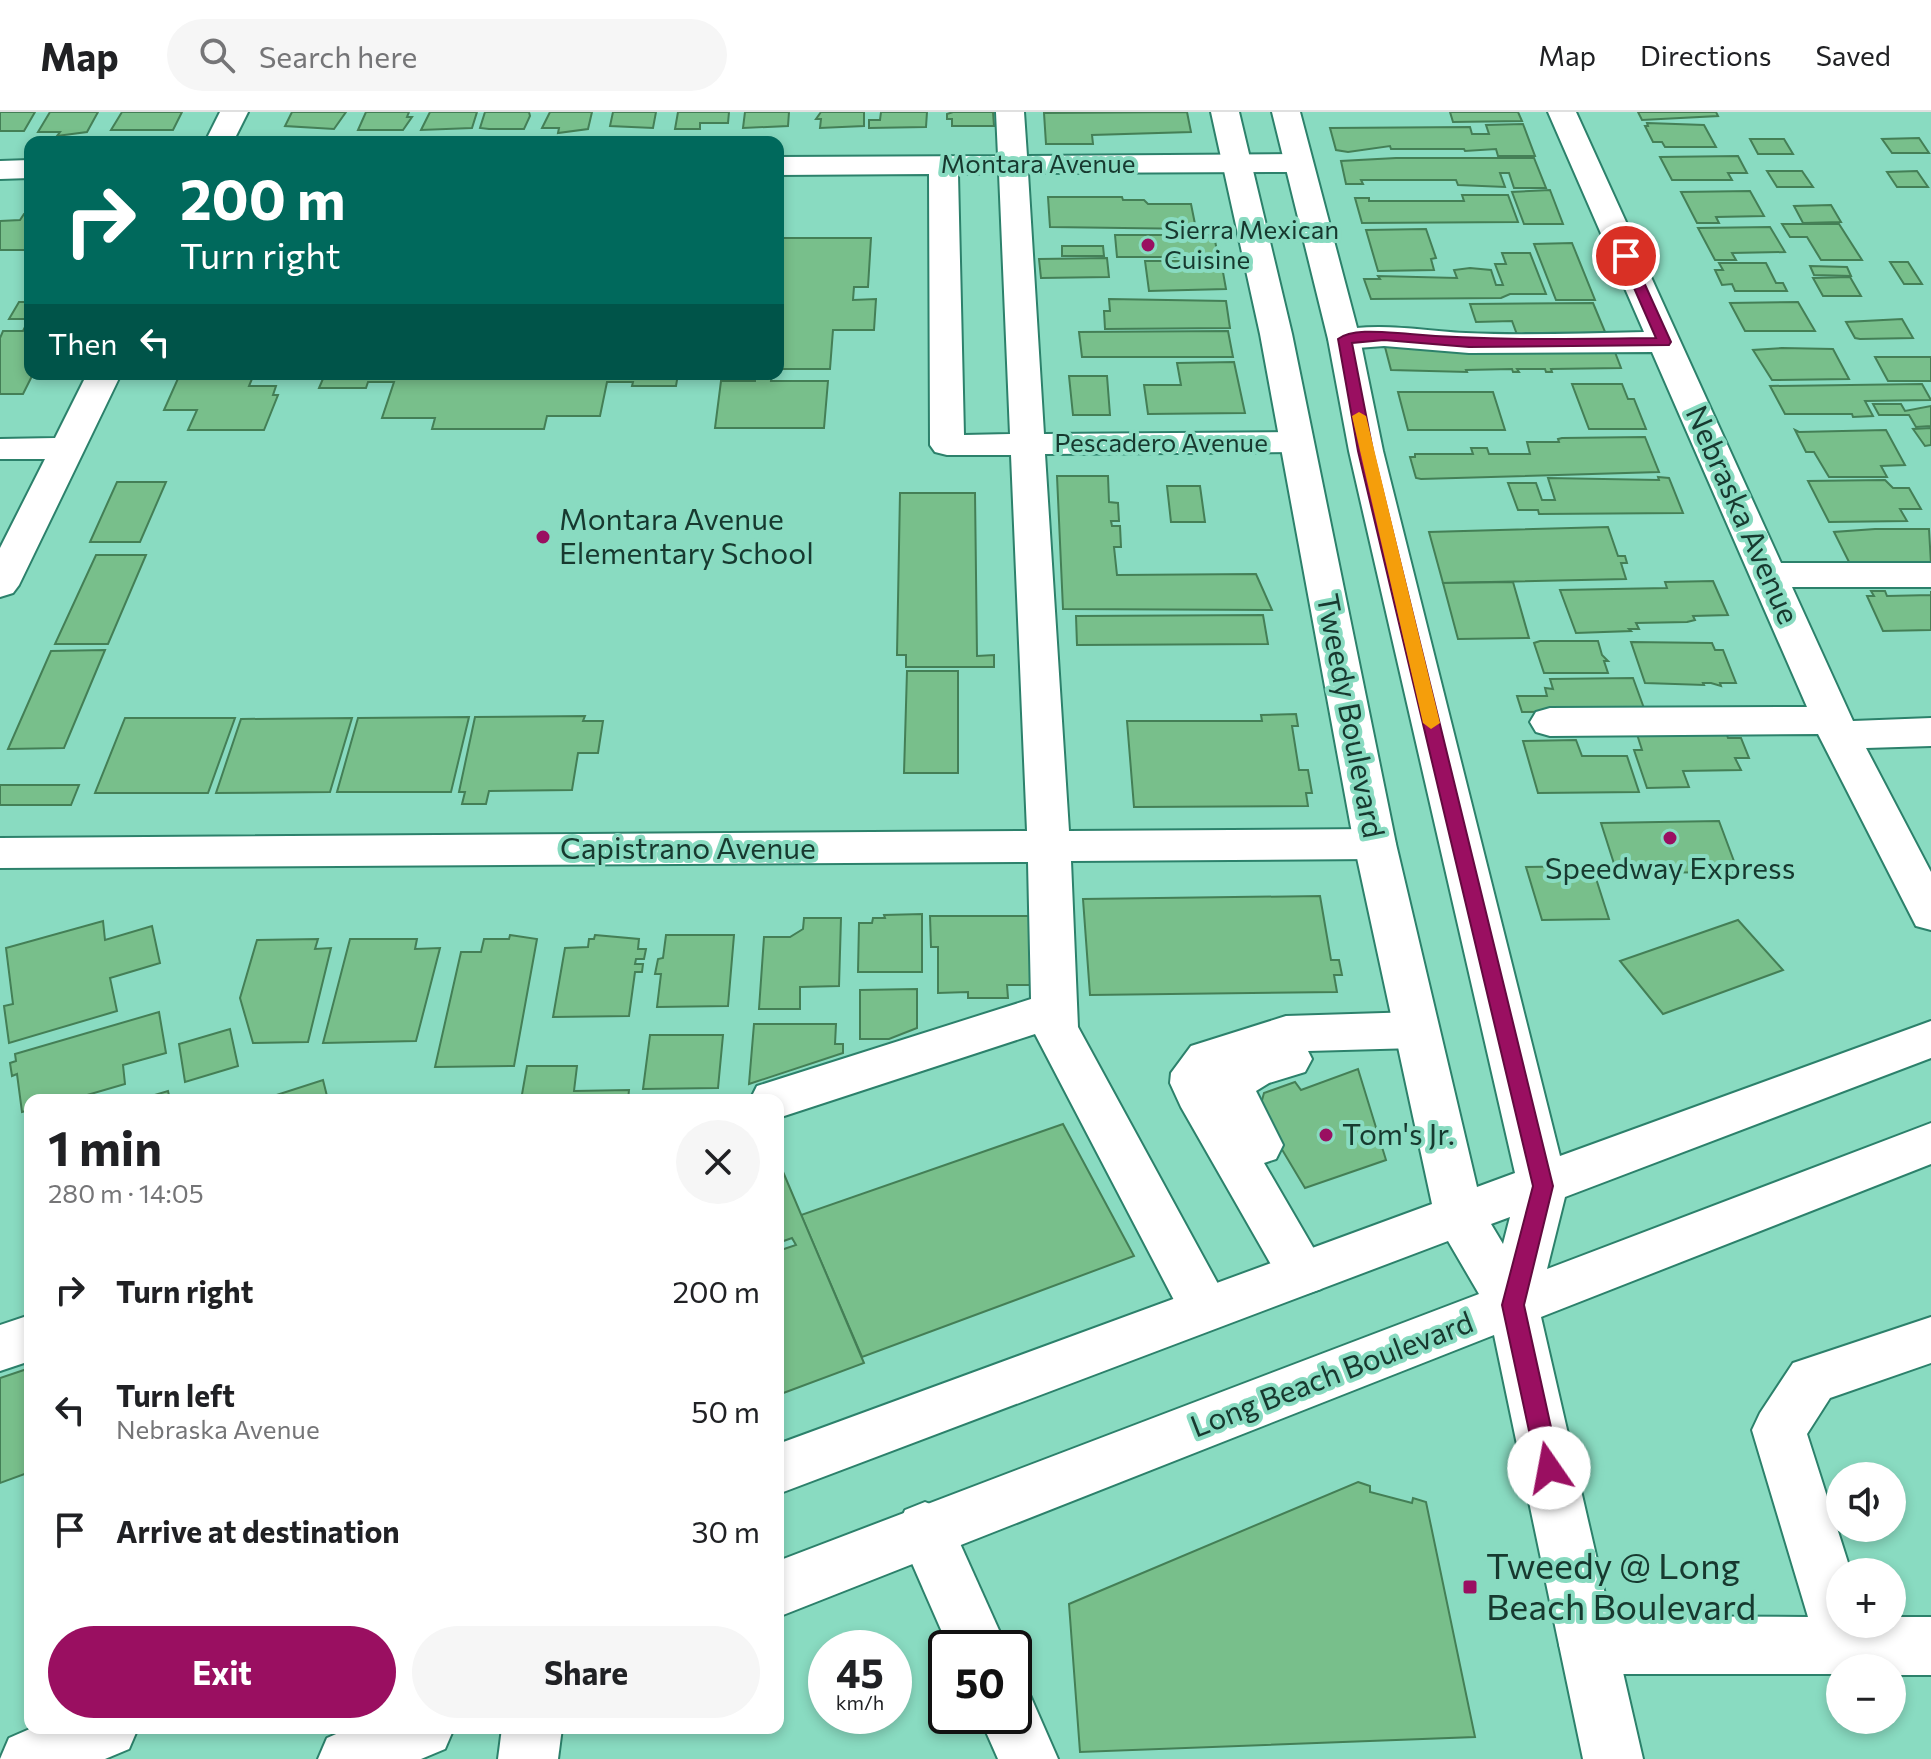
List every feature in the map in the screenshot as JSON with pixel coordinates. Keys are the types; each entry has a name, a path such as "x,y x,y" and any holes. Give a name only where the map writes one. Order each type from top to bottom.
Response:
{"main road":[{"path":"222,136 234,112"},
{"path":"1010,112 1049,846 1055,1028 1205,1309"},
{"name":"Tweedy Boulevard","path":"1225,112 1276,334 1375,844 1396,1031 1459,1215 1513,1305 1613,1759"},
{"name":"Tweedy Boulevard","path":"1286,112 1344,339 1366,451 1543,1186 1513,1305"},
{"name":"Nebraska Avenue","path":"1562,112 1836,727 1931,914"},
{"name":"Montara Avenue","path":"784,166 1299,163"},
{"name":"Pescadero Avenue","path":"943,165 947,445 1295,442"},
{"path":"0,170 24,169"},
{"path":"1344,339 1384,336 1469,343 1664,342"},
{"path":"0,585 101,380"},
{"path":"0,449 68,448"},
{"path":"1768,575 1931,575"},
{"path":"1550,722 1836,727 1931,732"},
{"name":"Capistrano Avenue","path":"0,853 1375,844"},
{"path":"784,1097 1054,1010"},
{"path":"1303,1273 1292,1200 1237,1107 1232,1087 1241,1074 1396,1031"},
{"path":"784,1467 1931,1039"},
{"name":"Long Beach Boulevard","path":"784,1587 925,1529 1931,1143"},
{"path":"0,1348 24,1340"},
{"path":"1845,1645 1779,1430 1812,1380 1931,1340"},
{"path":"925,1529 970,1630"},
{"path":"1588,1645 1931,1646"},
{"path":"30,1759 93,1734"},
{"path":"348,1759 409,1734"},
{"path":"528,1759 531,1734"},
{"path":"1017,1734 1028,1759"}],"building":[{"path":"0,112 35,112 24,131 0,131"},
{"path":"50,112 98,112 87,132 57,136 60,132 38,132"},
{"path":"122,112 182,112 173,130 111,130"},
{"path":"292,112 346,112 334,129 285,126"},
{"path":"366,112 409,112 407,117 412,117 403,130 358,130"},
{"path":"430,112 477,112 472,128 421,130"},
{"path":"485,112 529,112 530,116 524,129 480,128"},
{"path":"550,112 592,112 588,129 558,133 559,128 542,128"},
{"path":"613,112 656,112 653,128 610,126"},
{"path":"678,112 729,112 728,123 700,123 700,129 675,129"},
{"path":"745,112 789,112 788,126 743,128"},
{"path":"821,112 864,112 864,126 820,128 821,119 816,119"},
{"path":"881,112 927,112 926,127 869,128 869,120 880,120"},
{"path":"993,112 994,126 952,126 952,119 947,119 947,114"},
{"path":"1187,112 1191,132 1092,135 1093,144 1046,144 1044,113"},
{"path":"1450,112 1518,112 1522,121 1453,122"},
{"path":"1638,112 1716,112 1718,116 1642,120"},
{"path":"1647,123 1704,125 1716,147 1665,147 1662,142 1653,142 1645,126 1648,126"},
{"path":"1523,124 1535,156 1498,156 1496,149 1391,149 1390,146 1348,152 1336,150 1330,128 1470,127 1472,134 1489,134 1486,125"},
{"path":"1919,138 1929,153 1892,153 1882,139"},
{"path":"1750,139 1784,139 1793,154 1758,154"},
{"path":"1738,156 1747,173 1728,173 1732,180 1672,180 1660,157"},
{"path":"1534,158 1546,188 1514,188 1509,173 1500,173 1505,187 1458,185 1456,180 1361,180 1363,184 1346,184 1341,161"},
{"path":"1767,171 1802,171 1813,187 1777,187"},
{"path":"1917,171 1928,187 1897,187 1887,172"},
{"path":"1550,190 1563,224 1524,224 1512,192"},
{"path":"1750,191 1764,216 1716,217 1719,223 1697,223 1681,192"},
{"path":"1462,195 1508,195 1518,222 1362,223 1355,198 1369,198 1369,201 1464,201"},
{"path":"1048,197 1122,197 1123,200 1144,200 1148,204 1191,204 1196,229 1050,227"},
{"path":"1831,205 1841,222 1803,223 1794,206"},
{"path":"24,214 24,250 0,250 0,221 20,220"},
{"path":"1782,224 1839,224 1862,260 1821,260 1807,237 1790,237"},
{"path":"1770,227 1785,252 1732,253 1736,260 1715,260 1698,228"},
{"path":"1426,229 1436,258 1431,259 1434,270 1378,271 1366,230"},
{"path":"1115,235 1214,235 1218,257 1117,257"},
{"path":"784,238 871,238 868,287 854,287 853,300 876,299 874,330 833,330 830,369 784,369"},
{"path":"1572,243 1595,300 1556,300 1534,244"},
{"path":"1062,246 1103,246 1104,256 1062,256"},
{"path":"1502,253 1530,253 1546,294 1510,294 1501,298 1371,299 1364,279 1380,279 1378,276 1457,278 1454,270 1470,268 1491,270 1496,285 1503,285 1495,264 1506,264"},
{"path":"1107,258 1109,277 1041,278 1039,259"},
{"path":"1145,261 1221,261 1226,289 1149,291"},
{"path":"1890,262 1908,262 1922,284 1904,284"},
{"path":"1719,263 1766,263 1776,283 1783,283 1787,291 1735,291 1732,284 1722,285 1715,270 1723,270"},
{"path":"1810,266 1847,267 1851,276 1814,275"},
{"path":"1850,277 1861,296 1823,296 1813,278"},
{"path":"1109,299 1226,301 1230,328 1105,329 1104,311 1110,311"},
{"path":"19,302 24,302 24,319 9,319"},
{"path":"1798,302 1815,331 1745,331 1730,303"},
{"path":"1593,303 1608,339 1519,340 1512,321 1476,322 1470,304"},
{"path":"1902,319 1913,338 1855,338 1846,322"},
{"path":"3,331 23,331 24,380 30,380 23,394 0,394 0,338"},
{"path":"1228,331 1233,357 1082,357 1079,332"},
{"path":"1385,347 1613,347 1621,368 1551,369 1552,372 1545,369 1517,369 1519,372 1512,369 1467,372 1391,370"},
{"path":"1833,349 1849,379 1772,380 1753,350"},
{"path":"1875,357 1931,357 1931,381 1888,381"},
{"path":"1234,362 1245,413 1148,414 1144,385 1181,385 1177,363"},
{"path":"1069,376 1107,376 1110,415 1073,415"},
{"path":"177,380 252,380 249,386 276,386 273,395 278,395 264,430 188,430 197,410 164,410"},
{"path":"322,380 677,380 676,386 632,386 633,382 607,382 600,416 547,416 544,429 432,429 435,418 382,418 394,382 368,382 366,388 319,388"},
{"path":"721,381 828,381 824,428 715,428"},
{"path":"1572,384 1622,384 1628,399 1634,399 1646,429 1589,429"},
{"path":"1922,384 1931,400 1865,401 1873,416 1853,417 1852,414 1785,414 1770,386"},
{"path":"1398,392 1493,392 1505,430 1408,430"},
{"path":"1873,404 1901,404 1905,411 1931,406 1931,426 1916,427 1909,415 1879,415"},
{"path":"1931,428 1931,445 1925,446 1913,429"},
{"path":"1795,430 1886,430 1905,465 1881,466 1887,477 1829,477 1814,452 1806,452"},
{"path":"1645,437 1659,472 1421,479 1416,478 1410,457 1415,457 1415,454 1473,454 1471,448 1487,448 1489,454 1530,454 1527,442 1559,442 1558,439 1562,438"},
{"path":"1057,476 1108,476 1109,502 1118,503 1119,521 1111,521 1112,526 1120,526 1121,547 1114,547 1117,575 1256,574 1272,610 1063,609"},
{"path":"1658,477 1669,478 1683,513 1539,514 1538,510 1518,510 1508,483 1536,483 1542,500 1555,500 1548,478 1659,480"},
{"path":"1885,480 1893,488 1909,488 1921,509 1900,509 1907,521 1829,522 1808,481"},
{"path":"117,482 166,482 140,542 90,542"},
{"path":"1167,486 1200,486 1205,522 1171,522"},
{"path":"900,493 975,493 977,656 994,655 994,667 906,667 906,655 897,655"},
{"path":"1608,527 1618,556 1625,556 1627,563 1621,563 1626,579 1443,583 1429,532"},
{"path":"1929,529 1931,564 1850,564 1834,532"},
{"path":"96,555 146,555 108,644 55,644"},
{"path":"1713,581 1728,615 1693,616 1695,620 1687,622 1636,623 1639,629 1629,629 1631,631 1576,633 1560,590 1667,588 1665,582"},
{"path":"1513,582 1529,638 1458,639 1443,583"},
{"path":"1871,591 1885,591 1887,596 1931,595 1931,630 1883,631 1867,596 1874,596"},
{"path":"1263,615 1268,644 1077,645 1076,616"},
{"path":"1598,641 1602,655 1608,661 1604,661 1608,673 1544,673 1534,643"},
{"path":"1631,642 1712,643 1715,650 1723,650 1736,683 1720,683 1721,686 1711,683 1645,683"},
{"path":"105,650 64,748 8,749 51,651"},
{"path":"907,671 958,671 958,773 904,773"},
{"path":"1633,678 1645,711 1522,712 1517,696 1547,696 1545,688 1553,689 1550,679"},
{"path":"1296,714 1298,726 1292,726 1299,770 1308,770 1312,793 1306,793 1308,806 1134,807 1127,721 1262,721 1261,715"},
{"path":"585,716 583,721 603,721 598,753 578,753 572,790 489,791 486,804 462,804 465,792 459,792 475,717"},
{"path":"469,717 451,792 337,792 358,718"},
{"path":"125,718 235,718 208,793 95,793"},
{"path":"352,718 330,792 216,793 241,719"},
{"path":"1724,726 1728,738 1741,738 1749,758 1735,758 1741,770 1683,771 1689,787 1647,788 1634,750 1642,750 1635,728"},
{"path":"1576,740 1582,756 1627,756 1639,792 1538,793 1523,741"},
{"path":"0,785 79,785 71,805 0,805"},
{"path":"1719,821 1738,872 1617,873 1601,823"},
{"path":"1592,866 1609,919 1542,920 1526,867"},
{"path":"1320,896 1331,960 1339,960 1342,975 1334,975 1337,992 1090,995 1083,899"},
{"path":"922,914 922,972 858,972 859,923 872,923 873,918 885,918 884,915"},
{"path":"930,916 1031,916 1035,985 1007,985 1008,998 968,998 968,992 938,993 938,947 931,947"},
{"path":"804,918 841,918 839,986 800,987 800,1009 759,1009 764,937 790,937 803,929"},
{"path":"1738,920 1783,970 1663,1014 1620,961"},
{"path":"103,921 105,940 152,926 160,963 110,978 117,1011 9,1043 4,1006 13,1004 6,948"},
{"path":"510,935 537,939 514,1066 435,1067 461,952 481,952 484,939 509,939"},
{"path":"595,935 639,939 638,949 646,949 644,959 636,959 635,964 643,964 642,972 635,972 629,1016 553,1017 565,948 588,947 589,939 594,939"},
{"path":"666,935 734,935 728,1006 657,1007 661,974 655,974 658,959 663,958"},
{"path":"318,939 315,949 331,948 308,1042 253,1043 240,998 257,940"},
{"path":"350,939 417,939 415,949 440,948 416,1041 323,1043"},
{"path":"917,989 917,1028 889,1039 860,1039 860,990"},
{"path":"159,1012 166,1053 123,1065 125,1084 91,1094 24,1094 22,1112 17,1074 12,1076 10,1063 16,1061 15,1054"},
{"path":"754,1024 836,1024 835,1044 843,1044 843,1053 749,1084"},
{"path":"230,1029 238,1066 185,1082 179,1044"},
{"path":"650,1035 723,1035 718,1088 643,1089"},
{"path":"527,1066 577,1066 574,1091 629,1090 629,1094 522,1094"},
{"name":"Tom's Jr.","path":"1358,1069 1386,1160 1305,1188 1259,1111 1264,1093 1295,1082 1301,1090"},
{"path":"323,1080 326,1094 280,1094"},
{"path":"1063,1124 1134,1256 862,1357 801,1215"},
{"path":"784,1174 864,1363 784,1393 784,1249 796,1245 792,1238 784,1241"},
{"path":"24,1370 24,1474 0,1483 0,1378"},
{"path":"1358,1482 1370,1486 1370,1492 1412,1503 1413,1498 1426,1502 1475,1737 1080,1752 1069,1604"}],"slow traffic":[{"path":"1359,416 1431,723"}],"place":[{"name":"Sierra Mexican Cuisine","path":"1148,245"},
{"name":"Montara Avenue Elementary School","path":"543,537"},
{"name":"Speedway Express","path":"1670,838"},
{"name":"Tom's Jr.","path":"1326,1135"},
{"name":"Tweedy @ Long Beach Boulevard","path":"1470,1587"}],"route":[{"path":"1549,1468 1513,1305 1543,1186 1366,451 1344,339 1384,336 1469,343 1664,342 1626,256"}]}
